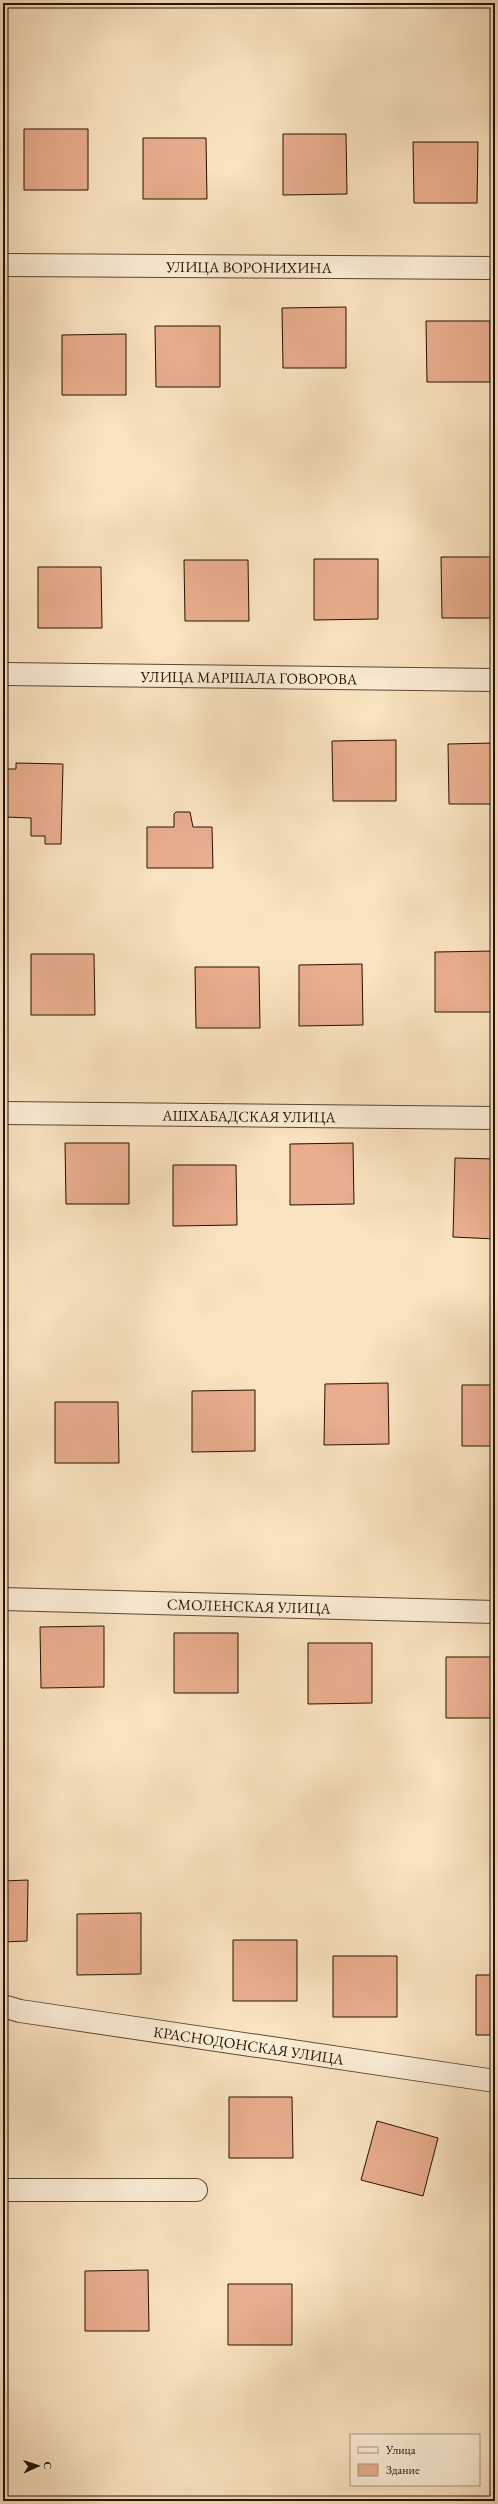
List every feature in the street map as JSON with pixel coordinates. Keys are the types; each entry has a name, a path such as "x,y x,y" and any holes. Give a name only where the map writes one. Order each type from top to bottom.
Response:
{"street":[{"name":"УЛИЦА ВОРОНИХИНА","path":"3,266 495,268"},
{"name":"УЛИЦА МАРШАЛА ГОВОРОВА","path":"3,674 495,680"},
{"name":"АШХАБАДСКАЯ УЛИЦА","path":"3,1113 495,1118"},
{"name":"СМОЛЕНСКАЯ УЛИЦА","path":"3,1599 495,1612"},
{"name":"КРАСНОДОНСКАЯ УЛИЦА","path":"3,2006 20,2011 495,2081"},
{"path":"3,2190 196,2190"}],"building":[{"path":"24,129 88,129 88,190 24,190"},
{"path":"283,134 346,134 347,194 283,195"},
{"path":"143,138 206,138 207,199 143,199"},
{"path":"413,142 478,142 477,203 414,203"},
{"path":"346,307 346,368 283,368 282,308"},
{"path":"426,321 490,321 490,382 427,382"},
{"path":"155,326 220,326 220,387 156,387"},
{"path":"126,334 126,395 62,395 62,335"},
{"path":"441,557 495,557 495,618 442,618"},
{"path":"314,559 378,559 378,619 314,620"},
{"path":"184,560 248,560 249,621 185,621"},
{"path":"38,567 101,567 102,628 38,628"},
{"path":"396,740 396,801 333,801 332,741"},
{"path":"495,743 495,804 449,804 448,744"},
{"path":"16,763 63,764 61,844 45,844 45,836 31,836 31,818 5,817 6,794 3,794 3,769 16,769"},
{"path":"3,792 5,792 5,812 3,812"},
{"path":"176,812 190,812 193,827 212,827 213,868 147,868 147,827 174,827 174,814"},
{"path":"495,951 495,1012 435,1012 435,952"},
{"path":"31,954 94,954 95,1015 31,1015"},
{"path":"362,964 363,1025 299,1026 299,965"},
{"path":"195,967 259,967 260,1028 196,1028"},
{"path":"65,1143 129,1143 129,1204 66,1204"},
{"path":"353,1143 354,1204 290,1205 290,1144"},
{"path":"455,1158 495,1159 495,1239 453,1237"},
{"path":"173,1165 236,1165 237,1225 173,1226"},
{"path":"388,1383 389,1444 324,1445 325,1384"},
{"path":"462,1385 495,1385 495,1446 462,1446"},
{"path":"255,1390 255,1451 192,1452 192,1391"},
{"path":"55,1402 118,1402 119,1463 55,1463"},
{"path":"104,1626 104,1687 41,1688 40,1627"},
{"path":"174,1633 238,1633 238,1693 174,1693"},
{"path":"308,1643 372,1643 372,1703 308,1704"},
{"path":"446,1657 495,1657 495,1718 446,1718"},
{"path":"28,1880 27,1941 3,1942 3,1881"},
{"path":"141,1913 141,1974 77,1975 77,1914"},
{"path":"233,1940 297,1940 297,2001 233,2001"},
{"path":"333,1956 397,1956 397,2017 333,2017"},
{"path":"476,1975 495,1975 495,2035 476,2035"},
{"path":"229,2097 292,2097 293,2158 229,2158"},
{"path":"377,2121 438,2138 423,2196 361,2180"},
{"path":"148,2270 149,2331 85,2331 85,2271"},
{"path":"228,2284 292,2284 292,2345 228,2345"}]}
